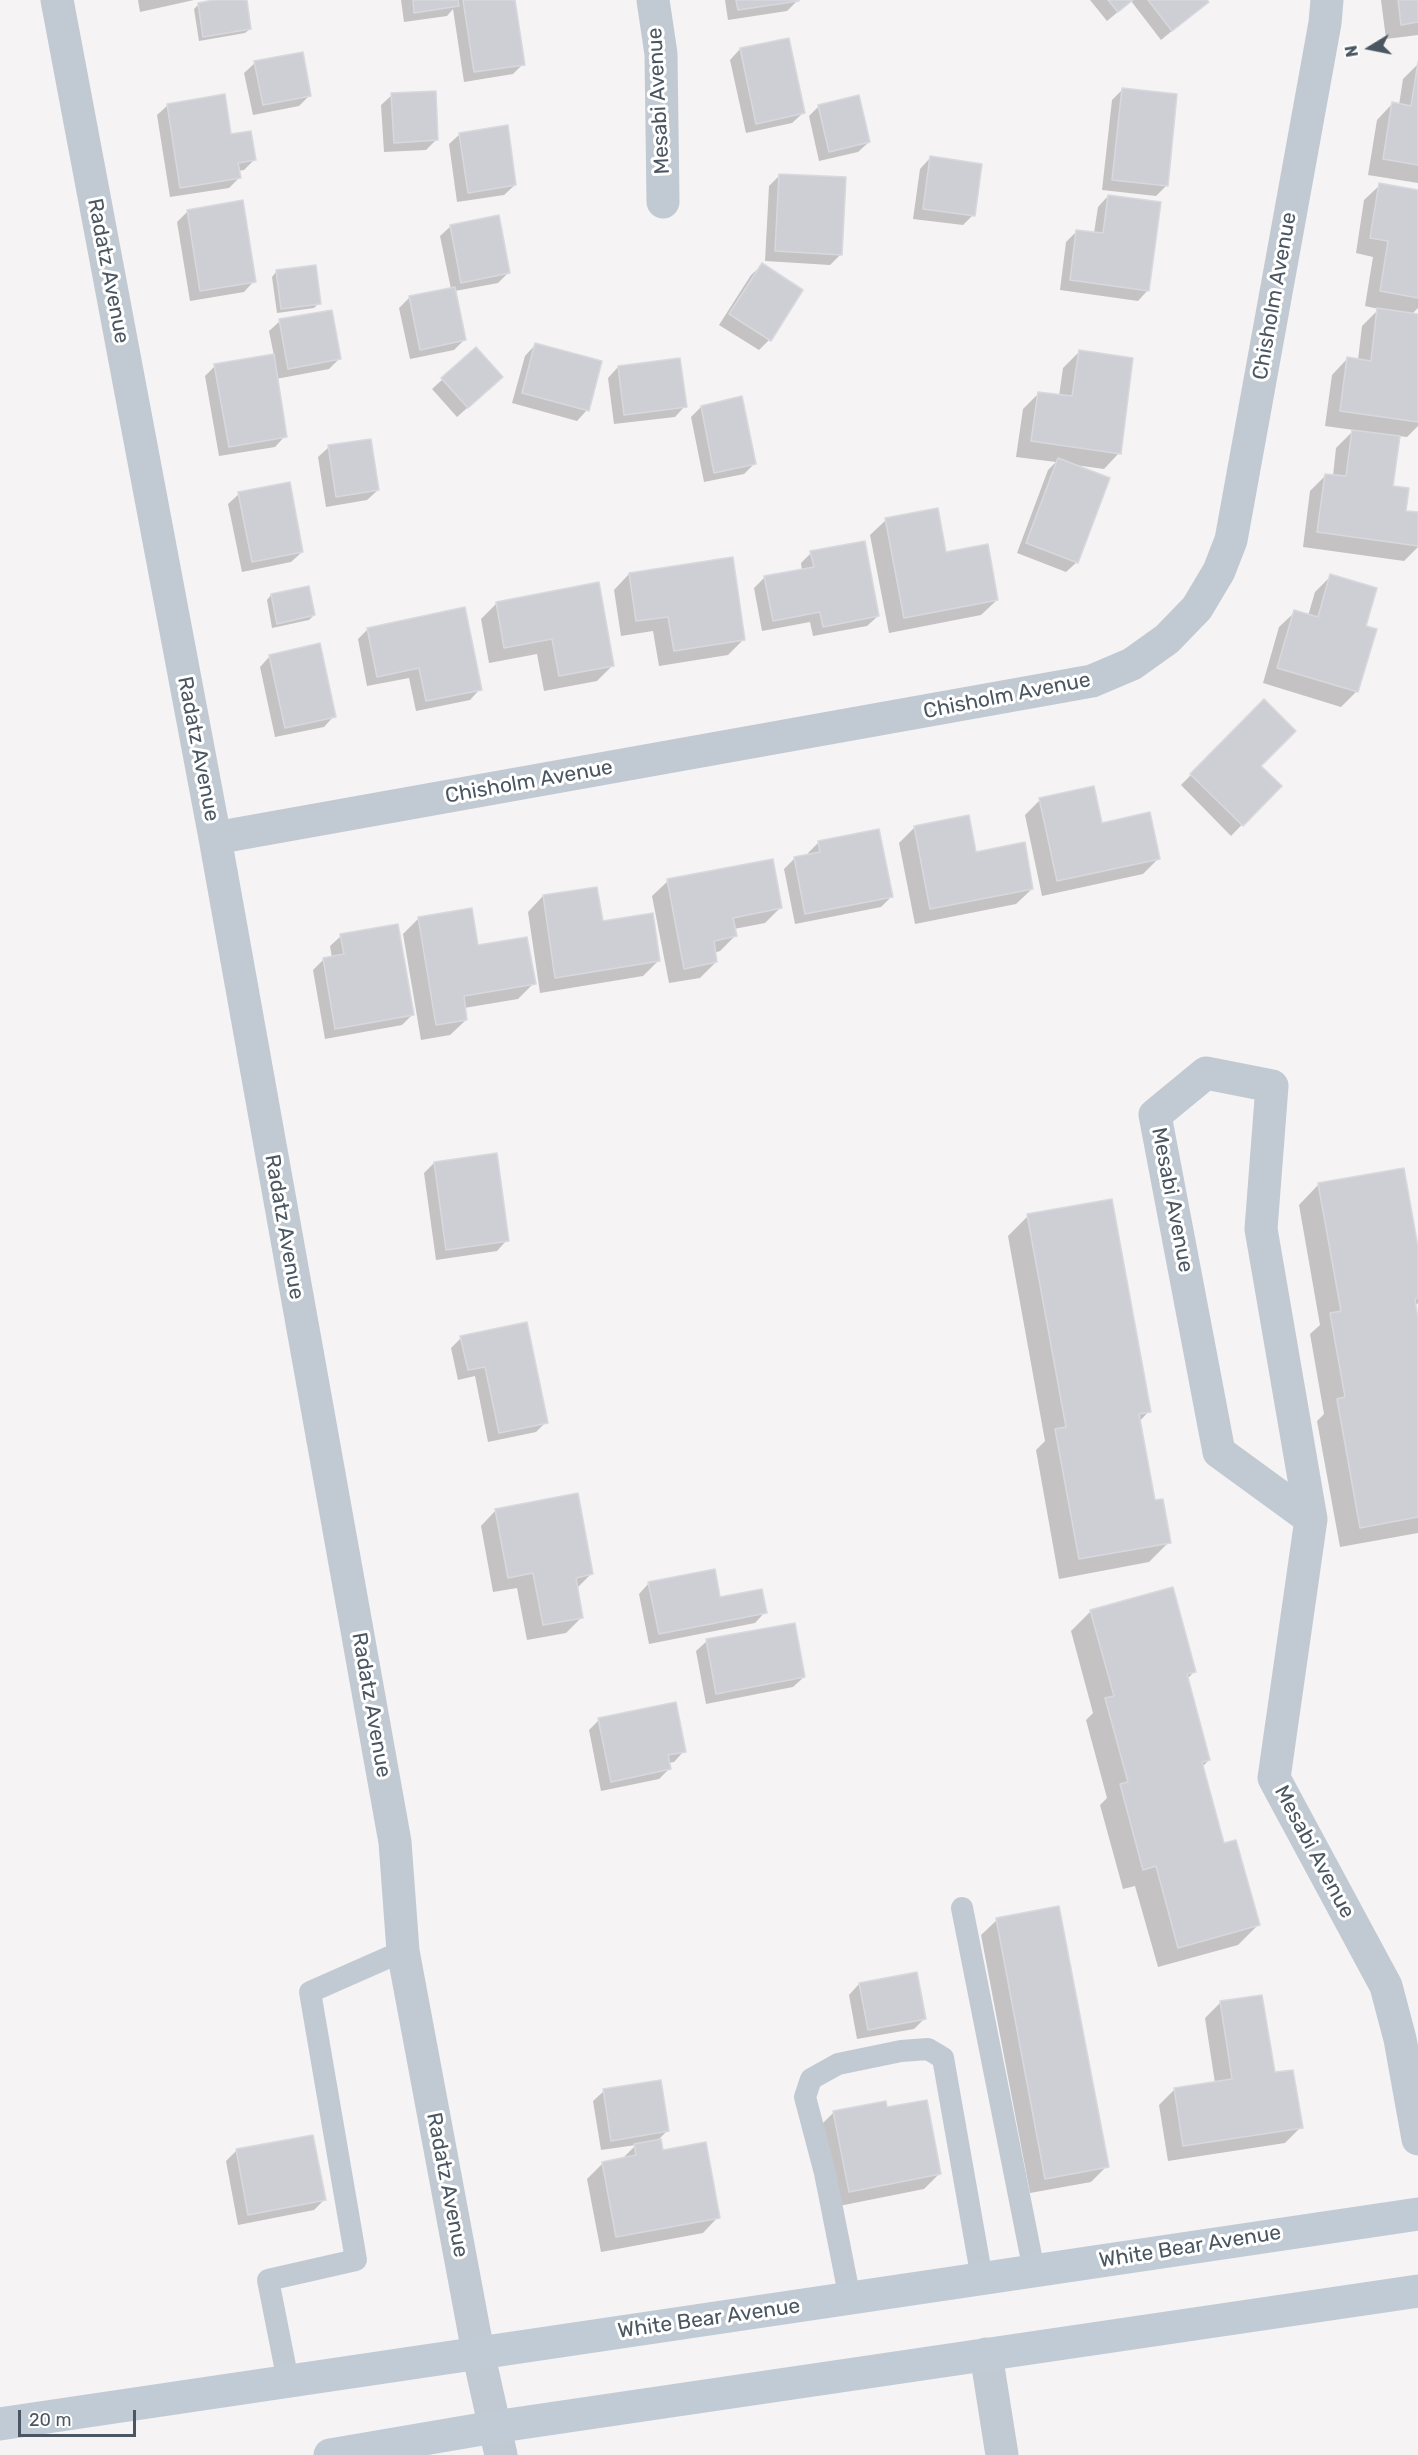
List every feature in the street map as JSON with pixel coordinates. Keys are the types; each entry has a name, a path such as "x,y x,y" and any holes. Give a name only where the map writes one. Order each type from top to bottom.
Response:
{"main road":[{"name":"White Bear Avenue","path":"0,2424 1418,2214"},
{"path":"330,2455 498,2441 986,2354 1418,2290"}],"street":[{"name":"Radatz Avenue","path":"57,0 215,838 395,1842 403,1951 478,2352 498,2441"},
{"name":"Mesabi Avenue","path":"653,0 661,54 663,202"},
{"name":"Chisholm Avenue","path":"215,838 1092,681 1132,664 1167,639 1197,608 1219,571 1231,540 1327,0"},
{"name":"Mesabi Avenue","path":"1311,1519 1219,1452 1155,1115 1206,1073 1272,1086 1261,1229 1311,1519 1274,1778 1386,1986 1400,2039 1418,2139"},
{"path":"986,2354 1002,2455"}],"lane":[{"path":"962,1908 1034,2271"},
{"path":"288,2381 268,2280 356,2260 310,1992 403,1951"},
{"path":"850,2299 825,2173 805,2097 811,2079 838,2064 901,2051 928,2049 942,2058 982,2279"}],"building":[{"path":"213,0 247,0 251,29 203,37 198,3"},
{"path":"413,0 458,0 459,6 414,13"},
{"path":"463,0 515,0 525,65 474,72"},
{"path":"736,0 799,0 799,1 738,10"},
{"path":"1108,0 1133,0 1118,12"},
{"path":"1148,0 1207,0 1209,2 1172,31"},
{"path":"1398,0 1418,0 1418,22 1401,25"},
{"path":"789,38 805,113 756,124 740,48"},
{"path":"303,52 311,96 263,105 254,61"},
{"path":"1418,62 1418,165 1383,159 1392,102 1411,106"},
{"path":"1122,88 1177,94 1168,186 1112,180"},
{"path":"436,91 438,140 394,143 391,93"},
{"path":"225,94 231,134 251,131 256,160 238,163 241,178 180,188 167,104"},
{"path":"859,95 870,142 829,152 818,105"},
{"path":"508,125 516,185 468,193 459,133"},
{"path":"930,156 982,164 975,216 923,209"},
{"path":"779,174 846,177 842,255 775,251"},
{"path":"1379,183 1418,190 1418,298 1380,291 1388,241 1370,238"},
{"path":"1108,195 1161,202 1149,291 1070,280 1076,230 1103,233"},
{"path":"243,200 256,282 200,291 187,210"},
{"path":"499,215 510,273 461,283 450,225"},
{"path":"762,263 803,290 771,341 729,314"},
{"path":"316,265 321,304 281,309 276,270"},
{"path":"455,287 466,340 420,350 409,296"},
{"path":"1377,308 1418,314 1418,422 1340,411 1347,357 1371,361"},
{"path":"332,310 341,359 288,369 279,319"},
{"path":"535,343 602,361 589,411 522,393"},
{"path":"476,347 503,377 468,408 441,378"},
{"path":"1079,350 1133,358 1121,454 1031,441 1038,392 1072,396"},
{"path":"274,354 287,437 229,447 214,364"},
{"path":"680,358 687,407 624,415 618,366"},
{"path":"742,396 756,464 714,473 701,406"},
{"path":"1352,430 1400,436 1393,486 1409,488 1406,511 1418,512 1418,546 1317,532 1325,474 1346,476"},
{"path":"371,439 379,490 336,497 328,445"},
{"path":"1058,458 1110,478 1078,563 1026,543"},
{"path":"290,482 303,552 252,562 238,492"},
{"path":"938,508 946,552 988,544 998,600 904,618 885,518"},
{"path":"865,541 879,616 823,627 820,612 773,621 764,576 814,567 810,551"},
{"path":"733,557 745,640 674,651 668,617 636,621 629,573"},
{"path":"1330,574 1377,588 1366,626 1377,629 1358,692 1277,668 1294,610 1318,617"},
{"path":"599,582 614,666 559,676 552,639 504,648 496,602"},
{"path":"309,586 315,615 277,624 271,594"},
{"path":"465,607 482,690 426,701 419,668 377,677 367,628"},
{"path":"320,643 336,717 285,728 269,655"},
{"path":"1264,699 1296,731 1261,766 1282,786 1243,826 1190,774"},
{"path":"1094,786 1102,823 1150,812 1160,859 1057,881 1039,798"},
{"path":"969,815 976,852 1025,842 1033,889 930,909 914,826"},
{"path":"879,829 893,897 805,914 794,857 820,852 818,841"},
{"path":"773,859 782,908 733,918 737,936 714,941 717,962 684,969 667,879"},
{"path":"597,887 603,921 653,913 660,961 555,978 543,895"},
{"path":"472,908 478,945 527,937 536,984 464,996 467,1020 436,1025 418,917"},
{"path":"398,924 414,1015 335,1029 323,958 344,954 340,934"},
{"path":"497,1153 509,1241 446,1250 434,1162"},
{"path":"1404,1168 1418,1247 1418,1298 1415,1299 1418,1318 1418,1517 1360,1528 1337,1399 1345,1397 1330,1313 1341,1311 1318,1183"},
{"path":"1112,1199 1151,1412 1139,1414 1155,1500 1163,1499 1171,1543 1079,1559 1055,1429 1066,1427 1027,1214"},
{"path":"527,1322 548,1423 499,1433 485,1367 468,1370 460,1336"},
{"path":"578,1493 593,1574 576,1578 583,1618 543,1625 533,1573 508,1578 495,1509"},
{"path":"715,1569 720,1597 762,1589 767,1613 659,1634 648,1582"},
{"path":"1173,1587 1196,1672 1187,1674 1210,1760 1202,1762 1224,1843 1236,1840 1260,1925 1178,1948 1156,1866 1143,1870 1120,1784 1128,1782 1105,1698 1114,1696 1090,1610"},
{"path":"795,1623 805,1677 716,1694 706,1639"},
{"path":"676,1702 686,1752 668,1755 671,1769 611,1782 598,1718"},
{"path":"1059,1906 1109,2167 1045,2179 996,1918"},
{"path":"917,1972 926,2019 868,2030 859,1983"},
{"path":"1262,1995 1275,2072 1293,2070 1303,2128 1183,2146 1174,2088 1232,2079 1220,2001"},
{"path":"661,2080 669,2131 611,2141 603,2089"},
{"path":"927,2100 941,2174 849,2192 833,2111 886,2101 887,2107"},
{"path":"313,2135 326,2200 248,2215 236,2149"},
{"path":"661,2139 663,2150 706,2142 720,2218 616,2237 602,2162 636,2155 634,2144"}]}
